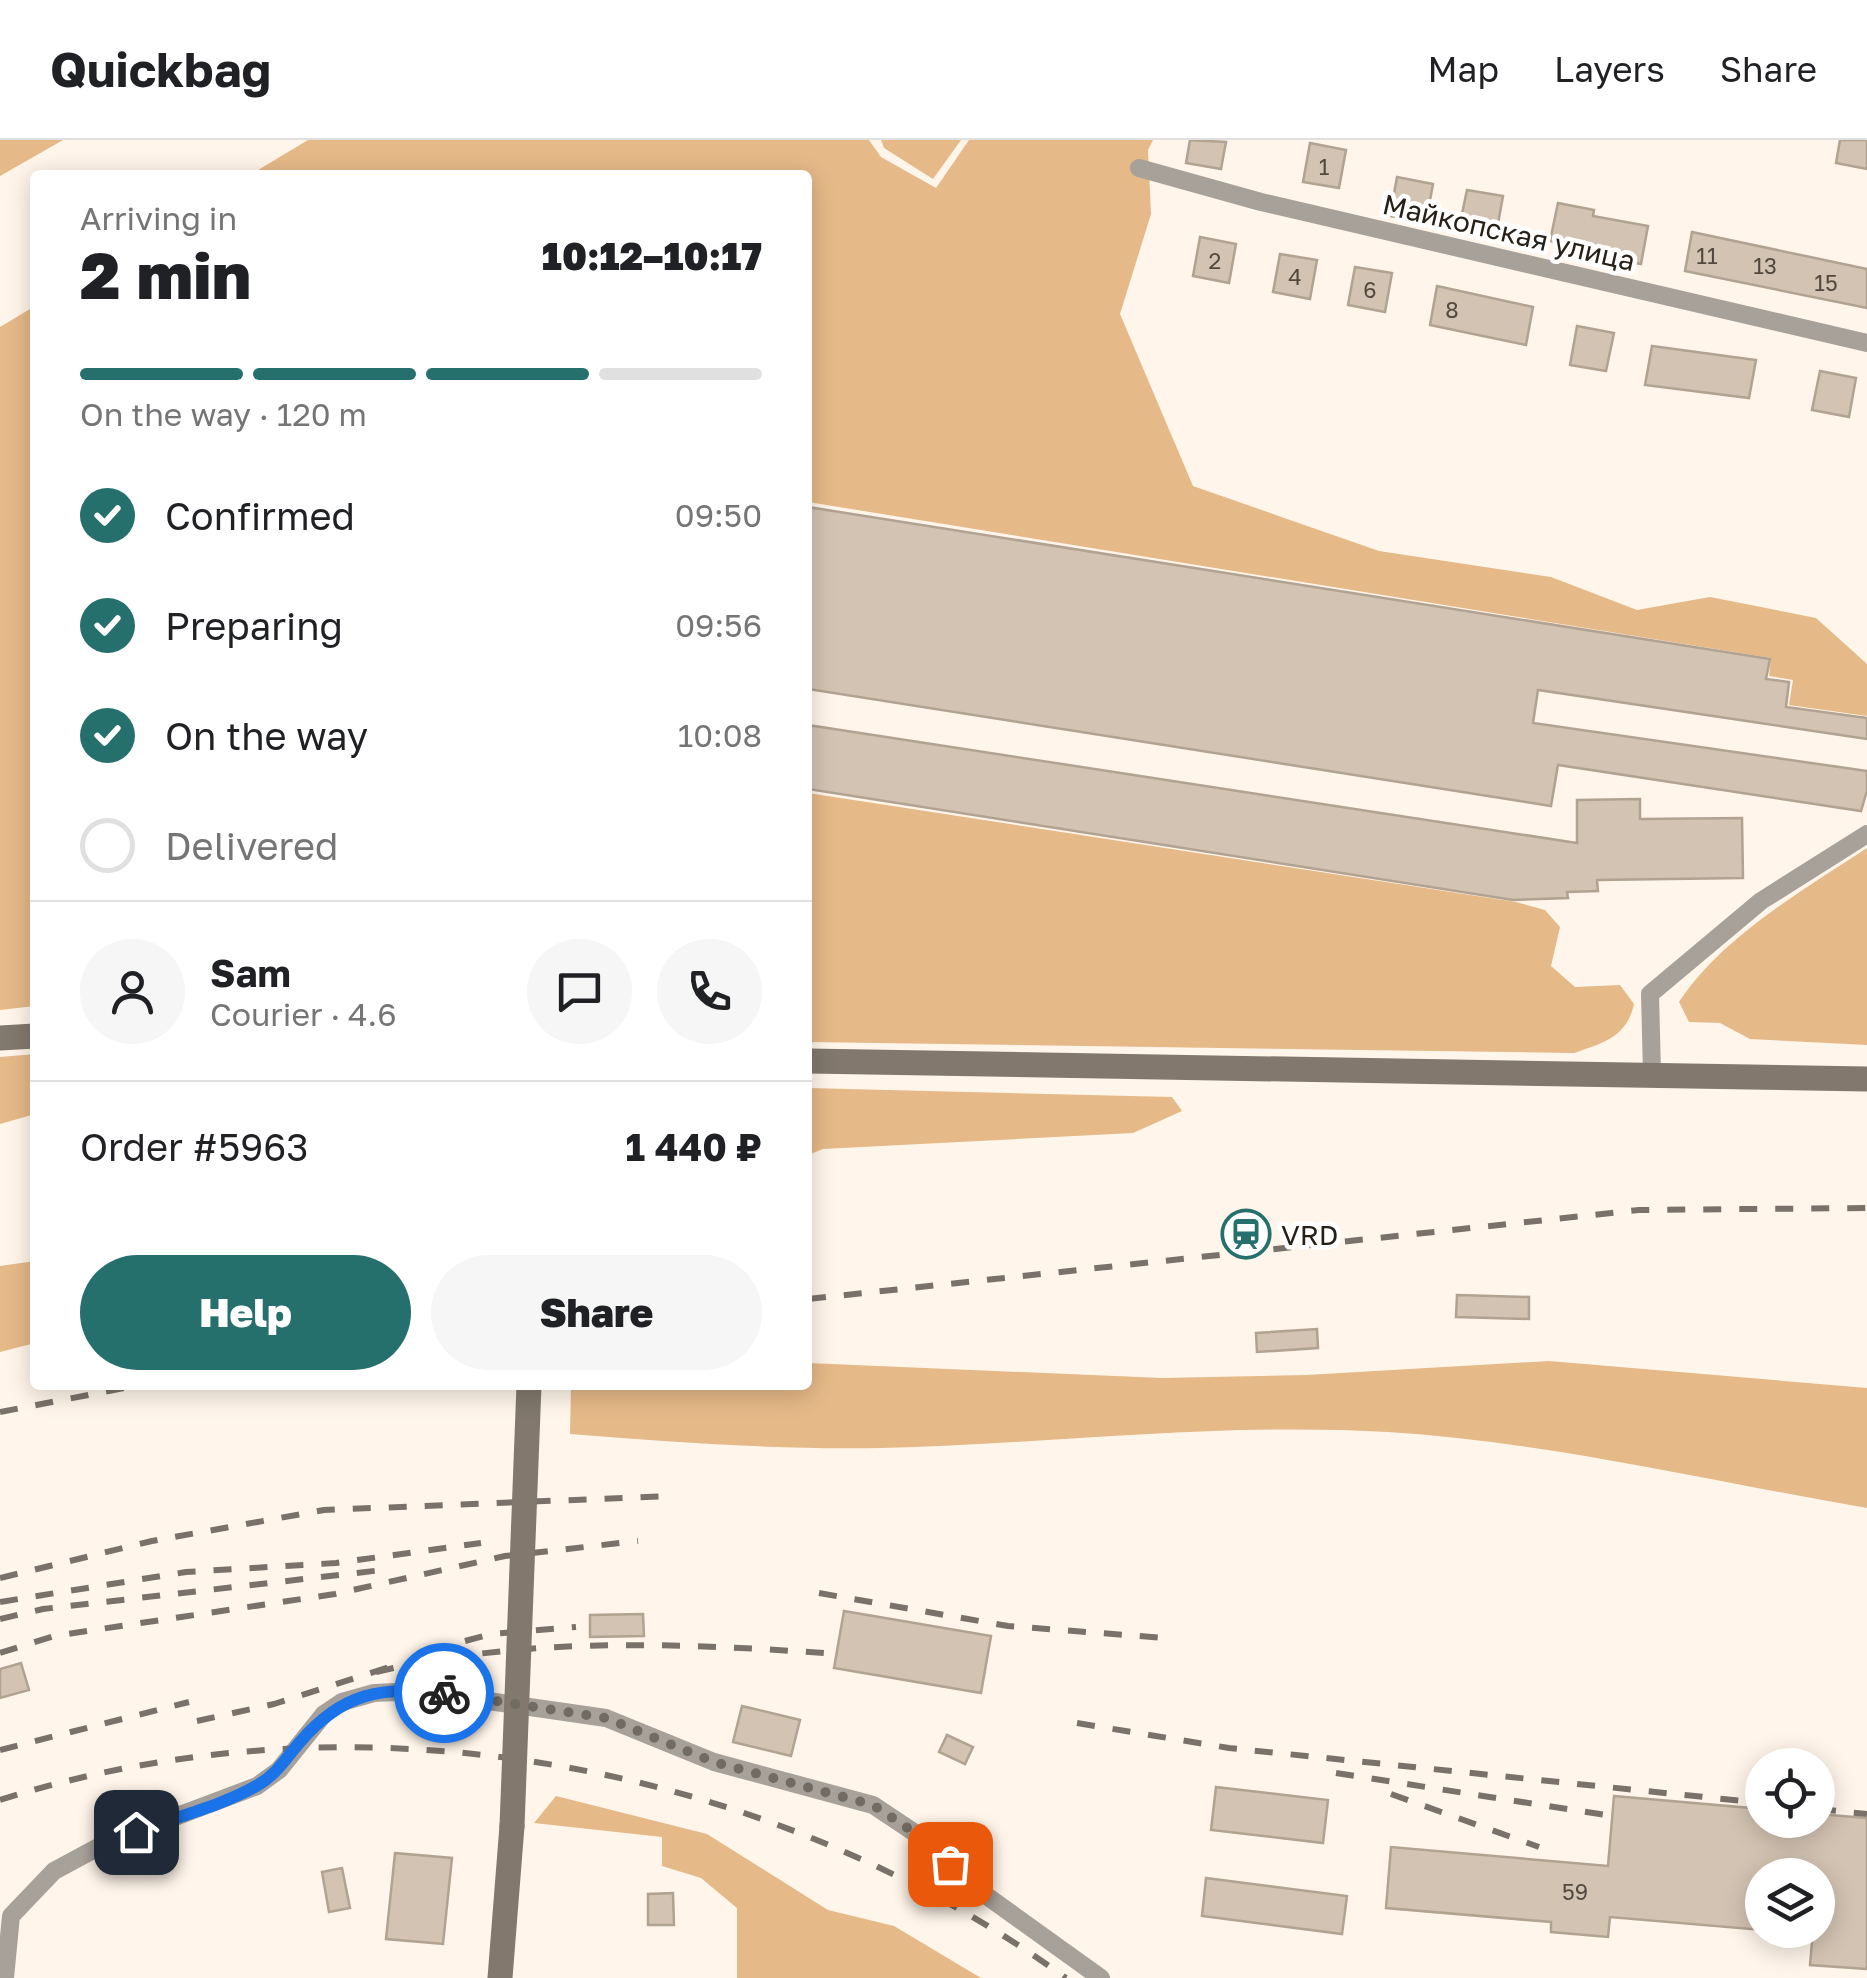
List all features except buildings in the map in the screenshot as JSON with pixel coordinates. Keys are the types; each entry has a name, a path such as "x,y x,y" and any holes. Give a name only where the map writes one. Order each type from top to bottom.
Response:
{"street":[{"name":"Майкопская улица","path":"1139,168 1261,202 1867,344"},
{"path":"1652,1073 1650,994 1760,900 1867,834"},
{"path":"0,1038 30,1036"},
{"path":"812,1062 1867,1079"},
{"path":"500,1978 512,1826 528,1390"},
{"path":"5,1978 12,1916 28,1893 54,1872 106,1843 257,1786 279,1770 324,1714 342,1702 418,1690 606,1718 714,1762 873,1805 924,1839 977,1889 1101,1978"}],"shaded area":[{"path":"0,140 63,140 0,176"},
{"path":"308,140 869,140 881,157 936,188 969,140 1153,140 1148,150 1151,214 1120,314 1193,486 1379,551 1551,577 1637,610 1710,597 1816,618 1867,664 1867,716 1789,705 1793,680 1769,676 1771,658 812,503 812,170 258,170"},
{"path":"881,140 961,140 933,179 884,148"},
{"path":"30,309 30,1007 0,1010 0,327"},
{"path":"812,794 1516,902 1545,910 1560,927 1551,966 1575,987 1620,985 1634,1004 1620,1031 1604,1042 1574,1053 812,1042"},
{"path":"1867,848 1867,1045 1750,1039 1720,1023 1689,1022 1679,1002 1718,956 1765,916"},
{"path":"30,1054 30,1115 0,1124 0,1057"},
{"path":"812,1088 1172,1097 1182,1111 1133,1133 823,1149 812,1153"},
{"path":"30,1262 30,1344 0,1352 0,1266"},
{"path":"1549,1361 1867,1388 1867,1508 1568,1453 1388,1432 1261,1430 842,1448 570,1434 571,1390 812,1390 812,1363 1162,1378 1306,1375"},
{"path":"556,1796 707,1834 828,1910 894,1926 981,1978 737,1978 737,1908 701,1878 662,1866 662,1837 534,1823"}],"railway":[{"path":"812,1299 1639,1210 1867,1208"},
{"path":"0,1412 114,1390"},
{"path":"0,1578 152,1541 324,1510 671,1496"},
{"path":"0,1653 54,1636 335,1594 505,1556 638,1541"},
{"path":"0,1602 186,1572 336,1563 481,1543"},
{"path":"0,1619 43,1609 391,1569"},
{"path":"819,1593 1008,1626 1165,1638"},
{"path":"465,1641 491,1634 576,1627"},
{"path":"376,1672 490,1652 605,1645 837,1654"},
{"path":"197,1721 274,1704 389,1667"},
{"path":"0,1750 189,1702"},
{"path":"1077,1723 1229,1748 1745,1801"},
{"path":"0,1800 135,1766 274,1749 414,1749 553,1765 690,1796 822,1842 948,1903 1066,1978"},
{"path":"1336,1773 1612,1816"},
{"path":"1391,1794 1539,1847"},
{"path":"1835,1811 1867,1814"}],"way so far":[{"path":"444,1693 606,1718 714,1762 873,1805 924,1839 950,1864"}],"place":[{"name":"VRD","path":"1246,1234"}],"route":[{"path":"136,1832 257,1786 279,1770 324,1714 342,1702 418,1690 444,1693"}]}
